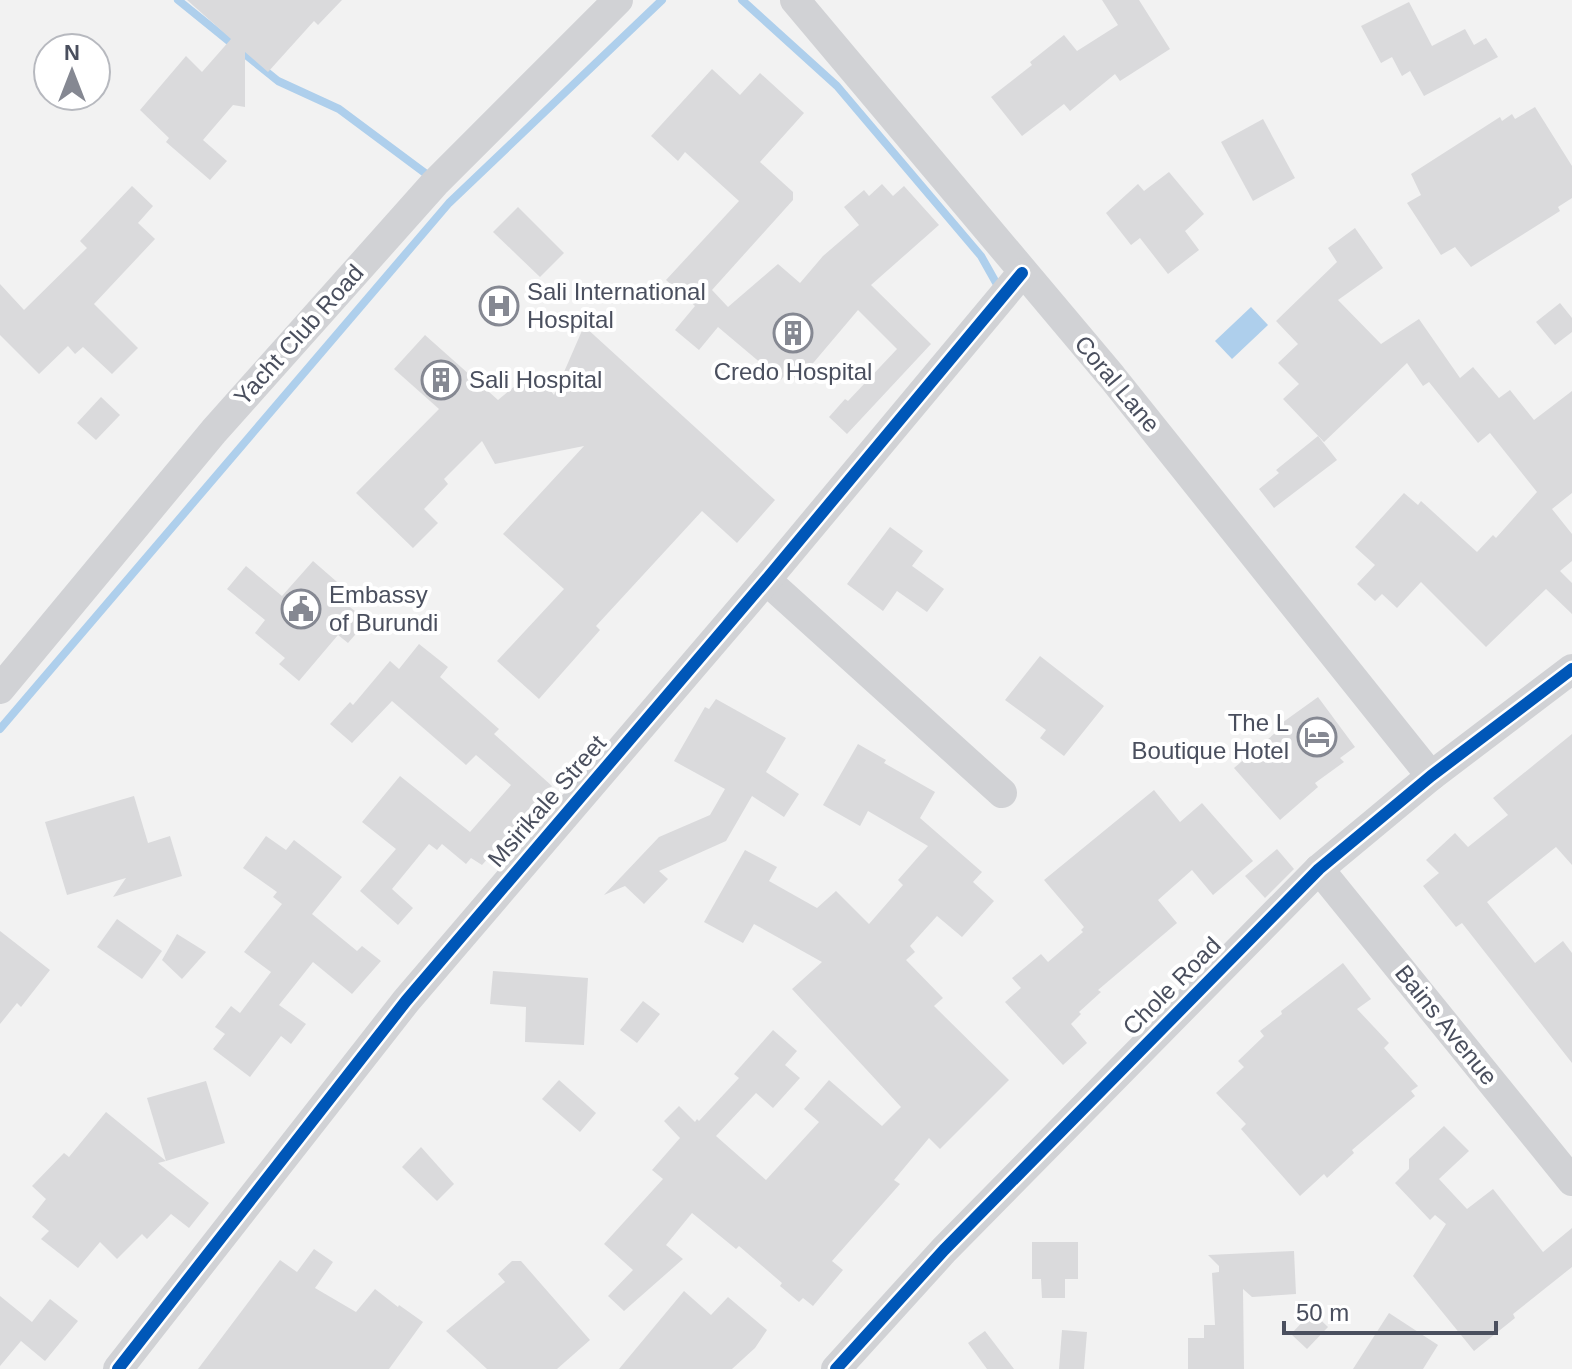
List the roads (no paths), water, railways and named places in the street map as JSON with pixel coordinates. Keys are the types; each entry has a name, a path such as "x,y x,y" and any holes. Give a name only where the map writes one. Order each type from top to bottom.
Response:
{"street":[{"name":"Yacht Club Road","path":"0,689 214,431 417,204 618,0"},
{"name":"Coral Lane","path":"795,0 1122,389 1431,776"},
{"name":"Msirikale Street","path":"118,1369 406,1001 766,580 1022,273"},
{"path":"766,580 1002,793"},
{"name":"Chole Road","path":"836,1369 944,1250 1319,869 1431,776 1572,669"},
{"name":"Bains Avenue","path":"1319,869 1572,1181"}],"water":[{"path":"1251,307 1268,325 1232,359 1215,341"}],"waterway":[{"path":"178,0 278,81 339,109 429,176"},
{"path":"0,729 449,203 662,0"},
{"path":"742,0 837,86 981,256 999,288"}],"place":[{"name":"Sali International Hospital","path":"499,306"},
{"name":"Credo Hospital","path":"793,333"},
{"name":"Sali Hospital","path":"441,380"},
{"name":"Embassy of Burundi","path":"301,609"},
{"name":"The L Boutique Hotel","path":"1317,737"}]}
